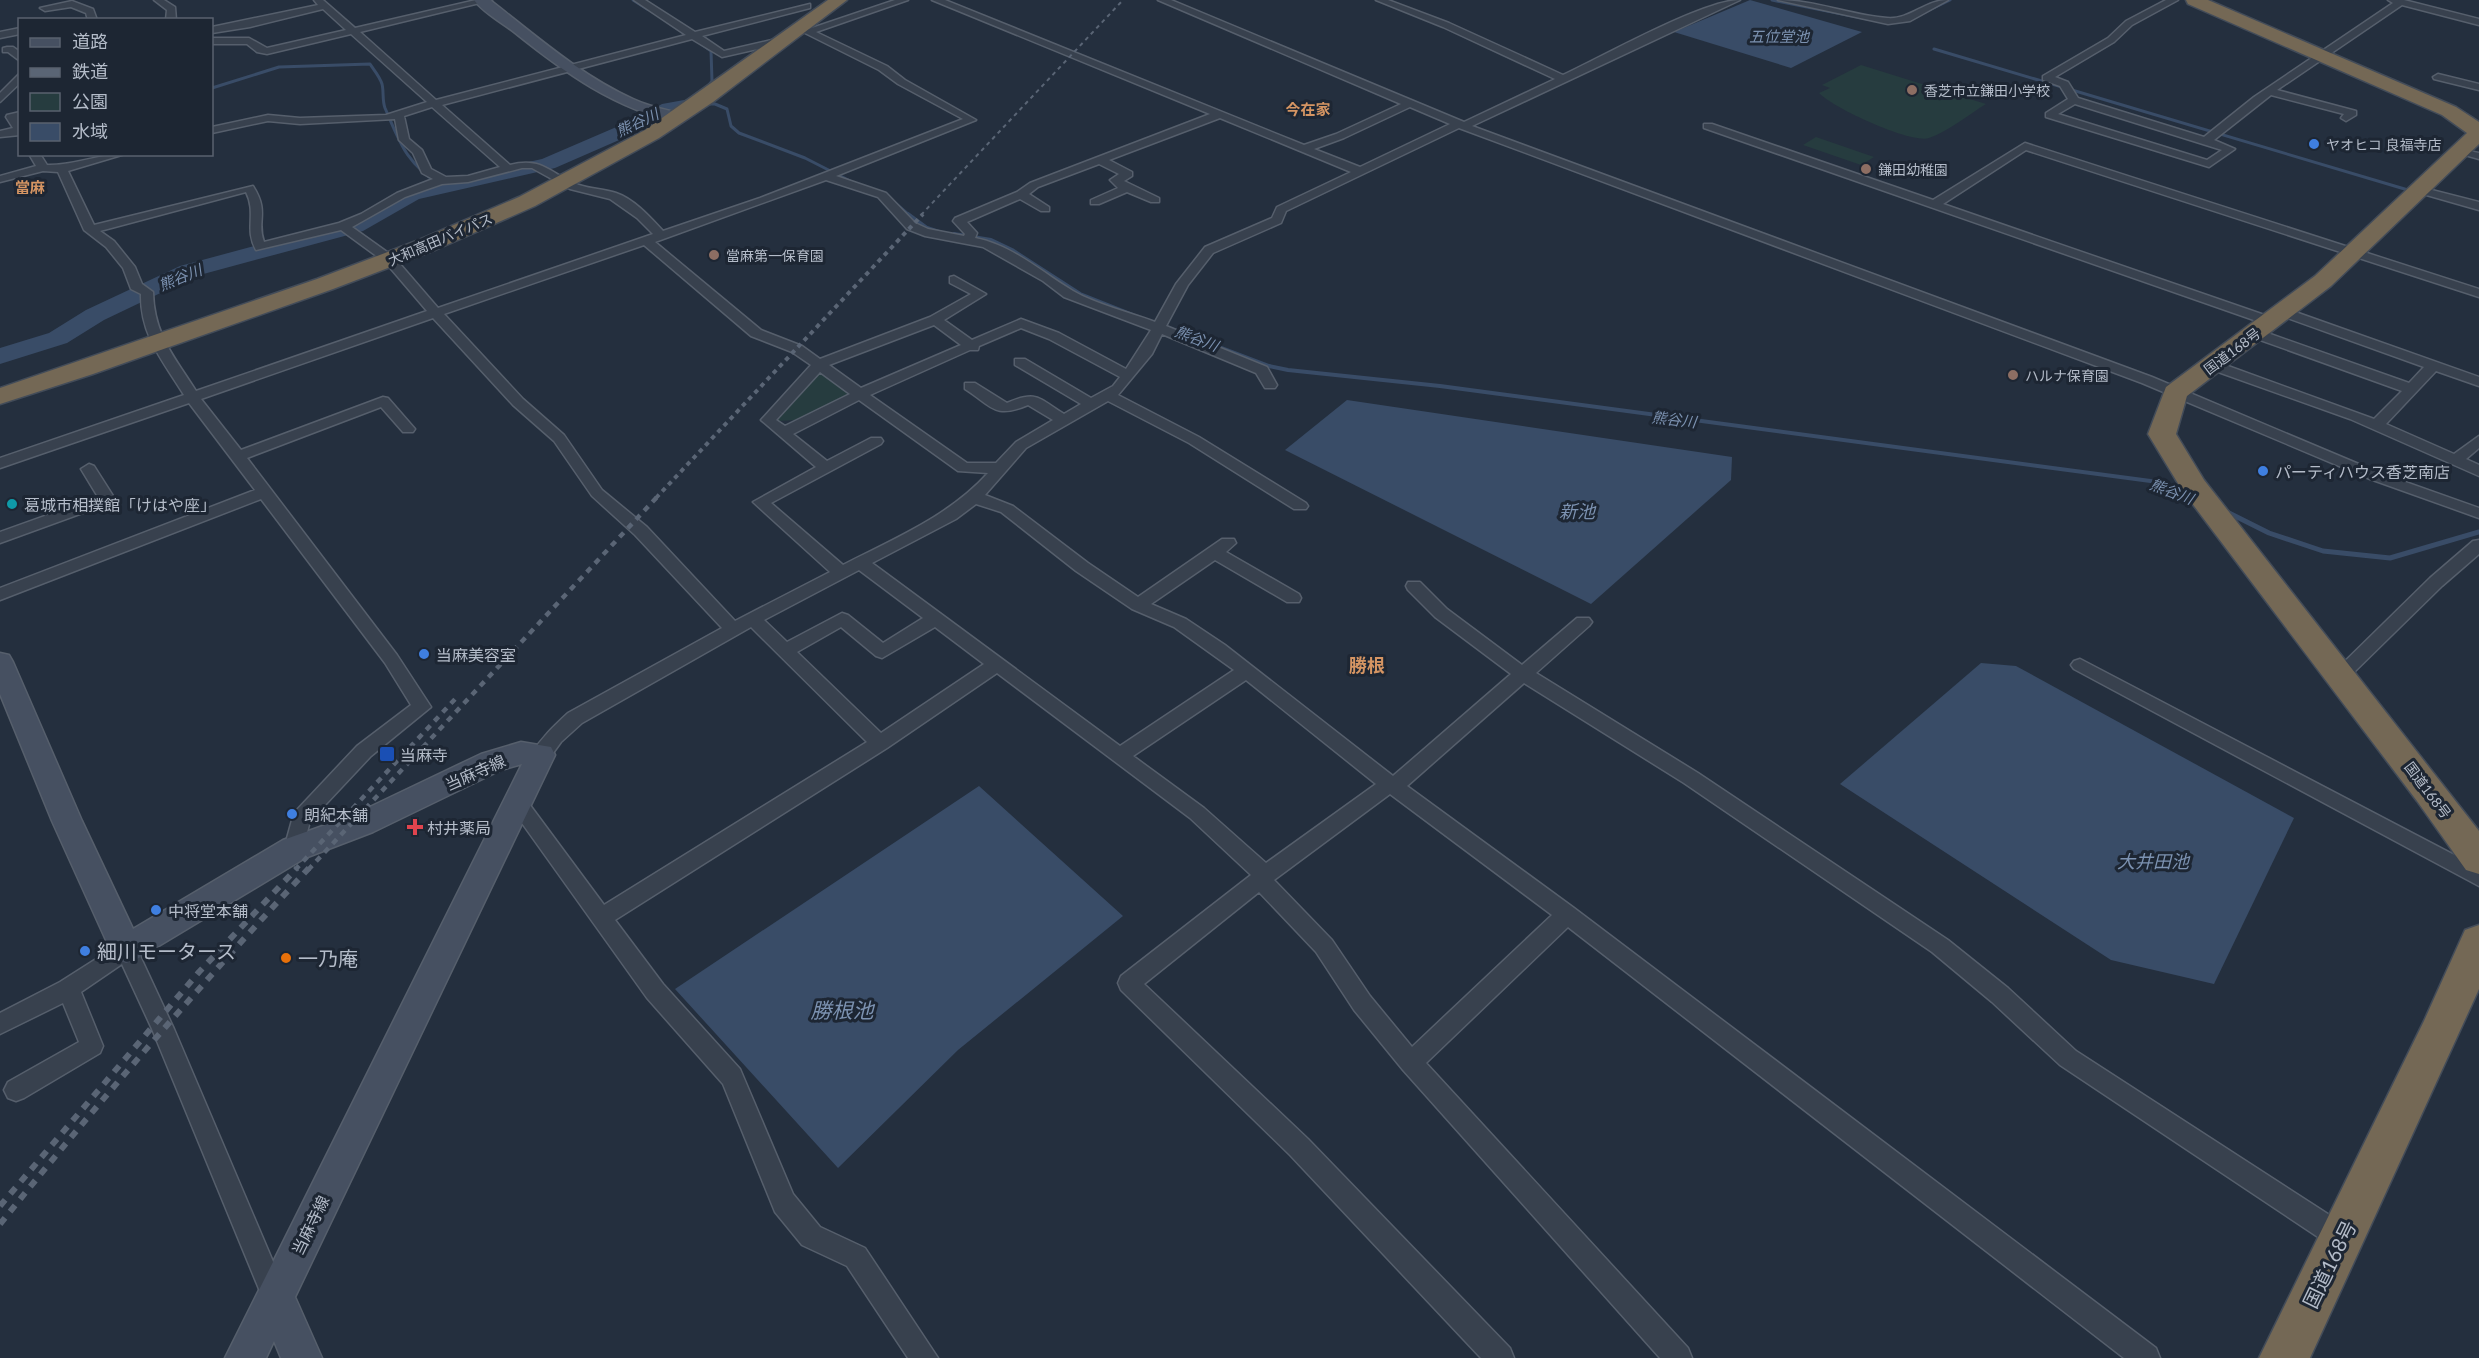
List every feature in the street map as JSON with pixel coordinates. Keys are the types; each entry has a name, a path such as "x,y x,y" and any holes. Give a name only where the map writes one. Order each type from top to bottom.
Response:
{"highway":[{"name":"大和高田バイパス","path":"0,396 390,260 469,228 566,182 684,112 785,40 804,30 815,8 839,0"},
{"name":"国道168号","path":"2194,0 2449,111 2470,124 2479,134 2470,154 2420,190 2355,252 2270,322 2175,393 2162,434 2192,484 2430,791 2479,859"},
{"name":"国道168号","path":"2284,1358 2442,1028 2479,942"}],"main road":[{"path":"484,0 611,95 637,108 684,112"},
{"path":"0,662 72,831 126,949"},
{"name":"当麻寺線","path":"126,949 294,849 362,824 491,762 521,753 541,755 245,1358"},
{"path":"275,1297 302,1358"}],"street":[{"path":"64,5 82,0"},
{"path":"158,0 172,9 171,18"},
{"path":"213,41 249,40 260,50 267,51 484,0"},
{"path":"639,0 722,54 785,40"},
{"path":"795,0 815,8"},
{"path":"804,30 904,0"},
{"path":"937,0 1359,171"},
{"path":"1163,0 1462,125 2146,380 2375,476 2479,513"},
{"path":"1380,0 1446,25 1563,79"},
{"path":"541,755 554,737 575,718 734,629 950,516 973,499 998,468 1021,445 1118,389 1163,323 1182,284 1209,250 1277,220 1281,209 1359,171 1736,0"},
{"path":"1782,0 1888,21 1907,19 1943,0"},
{"path":"2074,100 2050,115 2209,164 2230,149 2208,140 2074,100 2064,84 2047,78 2111,40 2128,23 2173,0"},
{"path":"2208,140 2258,99 2272,92 2396,1 2479,22"},
{"path":"213,30 250,24 321,3 508,168"},
{"path":"42,4 86,8 92,18"},
{"path":"42,4 52,18"},
{"path":"213,130 289,116 300,121 394,117 434,103 695,35 815,8"},
{"path":"0,463 661,235 833,174 971,120 950,105 891,76 883,68 804,30"},
{"path":"0,35 18,31"},
{"path":"0,99 16,74"},
{"path":"2438,77 2479,87"},
{"path":"2272,92 2352,113 2346,118"},
{"path":"1303,149 1340,136 1409,104"},
{"path":"970,236 959,221 1021,194 1034,184 1221,114"},
{"path":"0,134 18,130 10,117"},
{"path":"394,117 404,140 418,152 426,171 438,182"},
{"path":"1707,126 2270,322 2433,366 2479,382"},
{"path":"1932,206 2025,146 2479,293"},
{"path":"35,156 43,168"},
{"path":"0,179 43,168 62,169 112,156"},
{"path":"1100,160 1128,174 1116,180 1127,188 1155,200"},
{"path":"90,230 249,188 258,205 256,236 260,247 346,228 401,195 438,182 534,165 574,188 614,196 641,215 661,235"},
{"path":"62,169 90,230 110,244 129,267 136,286 145,291 147,315 152,333 193,398 391,659 422,707 364,751 301,818 294,849"},
{"path":"833,174 882,195 898,215 911,226 925,232 970,236 1047,278 1069,294 1163,323 1262,370 1270,385"},
{"path":"1095,202 1127,188"},
{"path":"2420,190 2479,206"},
{"path":"1021,194 1045,209"},
{"path":"346,228 390,260 495,379 560,438 597,493 624,514 734,629"},
{"path":"645,240 756,333 797,349 862,393 963,468 998,468"},
{"path":"826,468 768,420 820,364 934,320 980,294 954,280"},
{"path":"934,320 972,346"},
{"path":"2270,322 2411,389"},
{"path":"783,433 862,393 1021,323 1054,336 1127,375"},
{"path":"1020,362 1092,405"},
{"path":"2212,365 2378,425 2479,471"},
{"path":"2378,425 2433,366"},
{"path":"970,386 1006,409 1029,399 1063,420"},
{"path":"1108,395 1194,440 1300,506"},
{"path":"237,457 383,401 408,429"},
{"path":"2456,460 2479,440"},
{"path":"843,574 761,502 876,441"},
{"path":"0,538 106,499 89,469"},
{"path":"0,594 264,492"},
{"path":"973,499 984,500 1007,508 1082,567 1138,604 1180,623 1247,670 1392,785 1567,914 2146,1358"},
{"path":"2340,676 2420,597 2479,544"},
{"path":"1138,604 1221,548 1293,598"},
{"path":"862,564 1197,813 1263,878 1324,946 1362,1003 1411,1063 1678,1358"},
{"path":"1414,586 1442,613 1524,674 1691,778 1886,908 1957,960 2068,1058 2342,1238"},
{"path":"786,650 842,619 882,652 935,619"},
{"path":"753,620 880,744"},
{"path":"1500,1358 1299,1148 1129,983 1263,878 1392,785 1583,622"},
{"path":"602,917 880,744 996,665"},
{"path":"2080,665 2479,878"},
{"path":"1120,756 1247,670"},
{"path":"517,802 655,991 732,1077 784,1203 811,1236 856,1257 924,1358"},
{"path":"1411,1063 1567,914"},
{"path":"0,1024 68,989 126,949 164,1029 275,1297"},
{"path":"16,1090 92,1046 68,989"}],"green space":[{"path":"1861,65 1986,104 1951,127 1929,138 1906,136 1855,115 1819,93 1830,88 1822,85"},
{"path":"1816,137 1874,157 1861,165 1803,145"},
{"path":"814,375 822,375 854,394 797,420 778,421 777,418"}],"water":[{"name":"五位堂池","path":"1750,0 1862,32 1791,68 1674,32"},
{"name":"新池","path":"1347,400 1732,457 1731,480 1591,604 1285,450"},
{"name":"大井田池","path":"1981,663 2016,666 2294,818 2214,984 2111,960 1840,784"},
{"name":"勝根池","path":"979,786 1123,916 958,1050 838,1168 675,989"}],"waterway":[{"path":"633,0 647,9"},
{"path":"1772,0 1867,19"},
{"path":"1909,20 1950,0"},
{"path":"700,43 711,51 712,81 706,89"},
{"path":"1934,49 2408,190"},
{"path":"213,88 279,67 370,64 381,81 385,108 406,152 419,168 441,186"},
{"name":"熊谷川","path":"0,356 58,338 95,315 188,271 355,226 412,194 548,164 642,123 669,108 695,104"},
{"name":"熊谷川","path":"703,104 715,104 727,109 731,126 739,133 805,158 856,184"},
{"name":"熊谷川","path":"865,187 887,196 909,215"},
{"name":"熊谷川","path":"908,214 927,228 939,232"},
{"name":"熊谷川","path":"954,234 991,240 1012,250 1080,294 1133,315"},
{"name":"熊谷川","path":"1169,328 1269,366 1288,370 1440,386 2158,482 2189,496"},
{"name":"熊谷川","path":"2225,511 2269,533 2323,551 2390,558 2479,532"}],"railway":[{"path":"921,215 1123,0"},
{"path":"656,498 923,214"},
{"path":"308,870 658,496"},
{"path":"295,870 457,697"},
{"path":"0,1206 199,972 297,868"},
{"path":"0,1224 152,1043 309,868"}],"place":[{"name":"香芝市立鎌田小学校","path":"1912,90"},
{"name":"ヤオヒコ 良福寺店","path":"2314,144"},
{"name":"鎌田幼稚園","path":"1866,169"},
{"name":"當麻第一保育園","path":"714,255"},
{"name":"ハルナ保育園","path":"2013,375"},
{"name":"パーティハウス香芝南店","path":"2263,471"},
{"name":"葛城市相撲館「けはや座」","path":"12,504"},
{"name":"当麻美容室","path":"424,654"},
{"name":"当麻寺","path":"387,754"},
{"name":"朗紀本舗","path":"292,814"},
{"name":"村井薬局","path":"415,827"},
{"name":"中将堂本舗","path":"156,910"},
{"name":"細川モータース","path":"85,951"},
{"name":"一乃庵","path":"286,958"}],"district":[{"name":"今在家","path":"1308,109"},
{"name":"當麻","path":"30,187"},
{"name":"勝根","path":"1367,665"}]}
